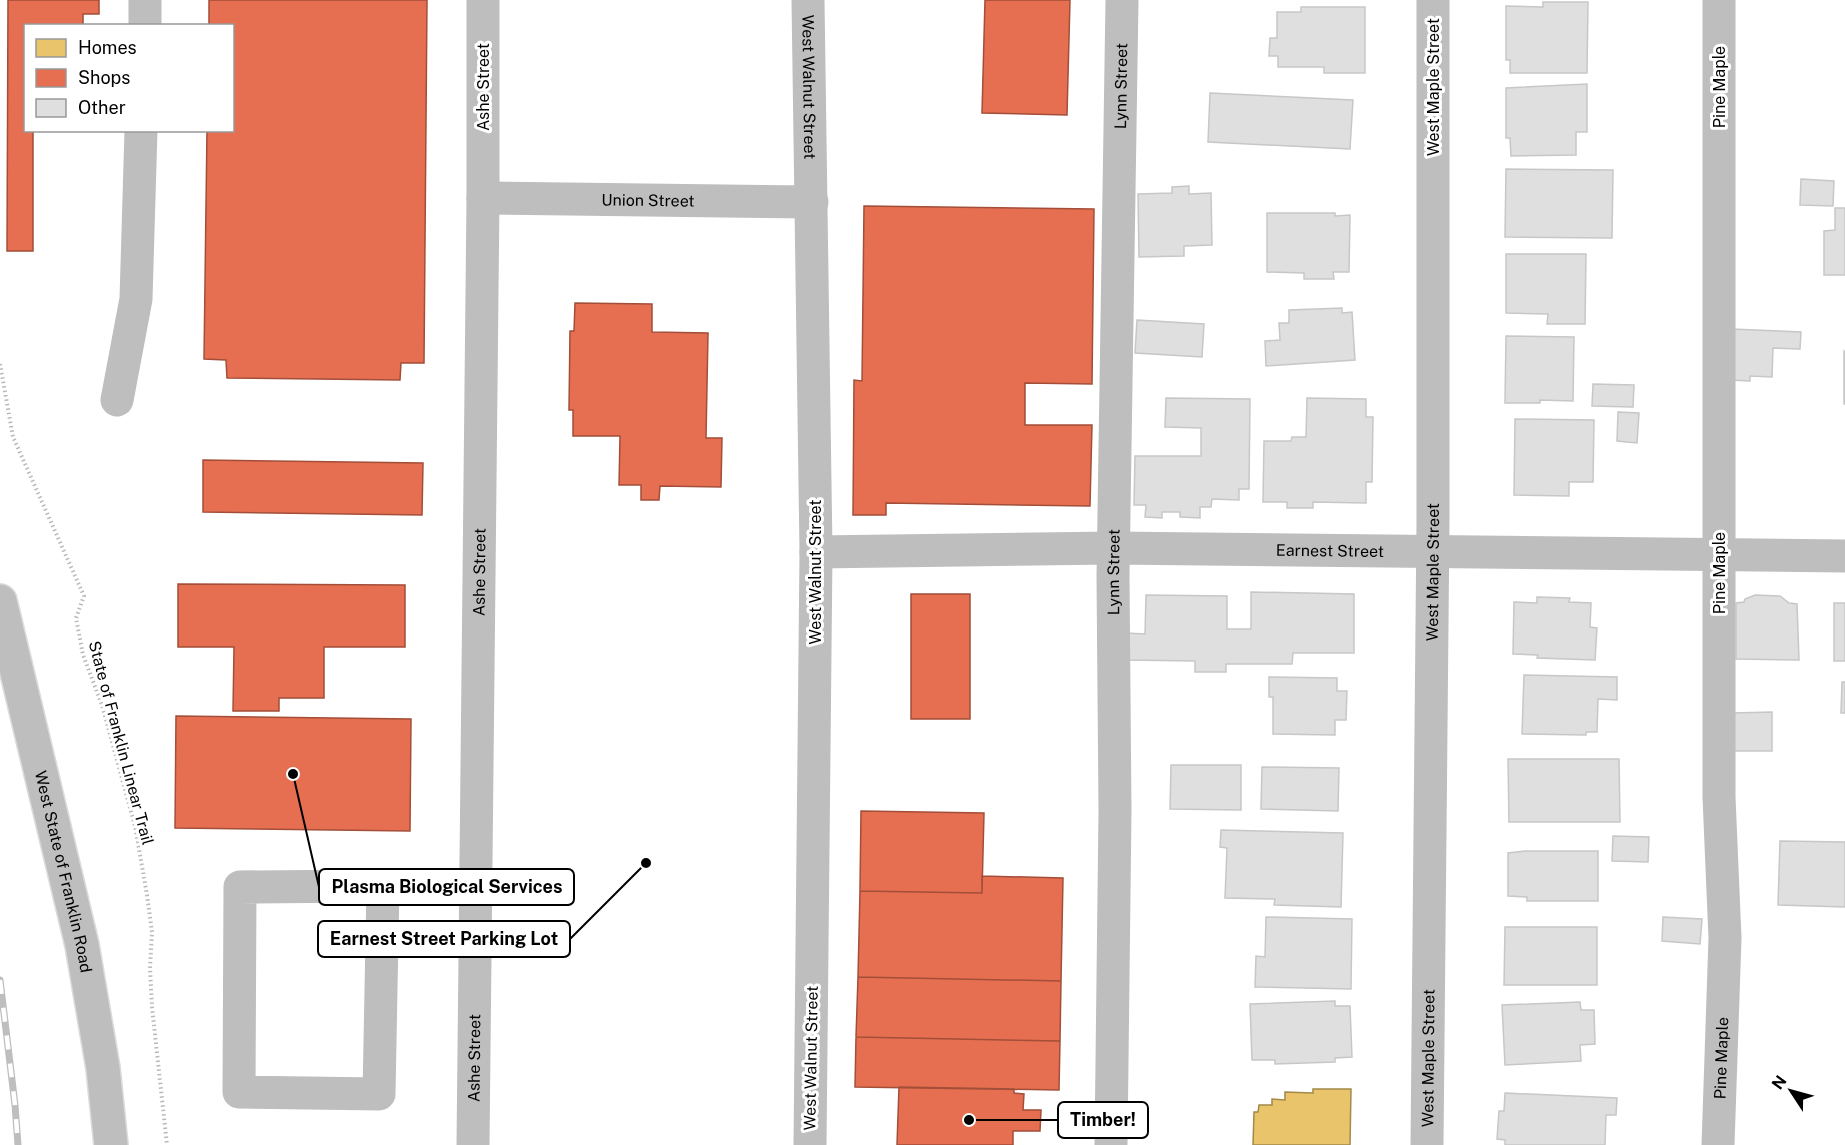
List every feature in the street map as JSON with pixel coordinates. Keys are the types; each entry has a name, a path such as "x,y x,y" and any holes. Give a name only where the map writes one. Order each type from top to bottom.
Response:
{"street":[{"path":"145,24 146,0"},
{"name":"Ashe Street","path":"472,1145 483,198 483,0"},
{"name":"West Walnut Street","path":"808,0 816,552 810,1145"},
{"name":"Lynn Street","path":"1111,1145 1115,811 1113,548 1122,0"},
{"name":"West Maple Street","path":"1427,1145 1433,552 1433,0"},
{"name":"Pine Maple","path":"1718,1145 1725,938 1719,797 1719,0"},
{"path":"117,400 136,299 141,132"},
{"name":"Union Street","path":"483,198 812,202"},
{"name":"Earnest Street","path":"816,552 1113,548 1845,556"},
{"name":"West State of Franklin Road","path":"0,601 82,945 103,1068 111,1145"},
{"path":"383,886 379,1094 238,1092 240,887 475,885"}],"path":[{"name":"State of Franklin Linear Trail","path":"0,364 13,437 84,596 76,618 83,655 102,705 135,826 152,932 150,968 152,1007 167,1145"}],"building: Homes":[{"path":"1313,1089 1351,1089 1350,1145 1253,1145 1254,1112 1258,1112 1259,1105 1272,1105 1272,1099 1285,1100 1285,1092 1313,1093"}],"building: Shops":[{"path":"8,0 99,0 99,14 83,14 83,24 24,24 24,132 33,132 33,251 7,251"},
{"path":"209,0 427,0 424,363 401,363 400,380 227,378 226,360 204,359 207,132 234,132 234,24 209,24"},
{"path":"985,0 1070,0 1067,115 982,113"},
{"path":"864,206 1094,209 1092,384 1025,383 1025,425 1092,425 1090,506 886,503 886,515 853,515 854,380 862,381"},
{"path":"575,303 652,304 652,332 708,333 706,438 722,438 721,487 660,486 659,500 641,500 641,485 619,485 620,436 573,436 573,410 569,410 570,331 574,331"},
{"path":"203,460 423,463 422,515 203,512"},
{"path":"178,584 405,585 405,647 324,647 324,698 279,698 279,711 233,711 234,647 178,647"},
{"path":"911,594 970,594 970,719 911,719"},
{"path":"176,716 411,719 410,831 175,828"},
{"path":"861,811 984,813 982,893 860,891"},
{"path":"982,876 1063,878 1061,981 858,977 860,891 982,893"},
{"path":"858,977 1061,981 1060,1041 856,1037"},
{"path":"856,1037 1060,1041 1059,1090 855,1087"},
{"path":"899,1087 1014,1089 1014,1093 1024,1094 1023,1110 1041,1110 1040,1131 1013,1131 1013,1145 897,1145"}],"building: Other":[{"path":"1543,2 1588,2 1587,73 1510,73 1510,60 1506,60 1506,6 1543,7"},
{"path":"1301,7 1365,7 1365,73 1324,73 1324,67 1278,67 1278,56 1269,56 1270,38 1277,38 1277,12 1301,12"},
{"path":"1587,84 1587,132 1576,132 1576,155 1511,156 1510,138 1506,138 1506,88"},
{"path":"1210,93 1353,100 1350,149 1208,142"},
{"path":"1506,169 1613,170 1612,238 1505,237"},
{"path":"1801,179 1834,181 1833,206 1800,205"},
{"path":"1189,186 1189,194 1211,193 1212,245 1184,246 1184,256 1139,257 1138,194 1172,193 1172,187"},
{"path":"1835,208 1845,208 1845,275 1824,275 1824,231 1835,230"},
{"path":"1267,213 1350,215 1349,272 1333,272 1334,279 1304,279 1304,273 1267,272"},
{"path":"1506,254 1586,254 1585,324 1547,324 1548,314 1506,313"},
{"path":"1342,308 1342,313 1352,312 1355,360 1266,366 1265,341 1280,340 1279,323 1289,323 1289,310"},
{"path":"1137,320 1204,324 1202,357 1135,353"},
{"path":"1731,329 1801,332 1800,349 1773,348 1772,377 1750,376 1750,381 1729,380"},
{"path":"1506,336 1574,337 1573,401 1540,400 1540,403 1505,403"},
{"path":"1845,352 1845,404 1844,404"},
{"path":"1593,384 1634,385 1633,407 1592,406"},
{"path":"1166,398 1250,399 1249,489 1239,489 1239,500 1212,499 1211,507 1200,507 1200,518 1180,517 1180,512 1162,512 1162,518 1145,517 1146,505 1134,505 1135,456 1201,456 1201,428 1165,427"},
{"path":"1307,398 1366,399 1366,417 1373,417 1372,482 1366,482 1366,503 1313,502 1313,508 1287,508 1287,502 1263,502 1264,441 1291,441 1292,437 1306,437"},
{"path":"1618,412 1639,413 1637,443 1617,441"},
{"path":"1515,419 1594,420 1593,482 1569,482 1569,496 1514,495"},
{"path":"1251,592 1354,594 1354,653 1293,653 1292,664 1226,664 1226,672 1195,672 1195,661 1126,660 1126,633 1145,634 1146,595 1227,596 1227,629 1251,629"},
{"path":"1755,595 1780,596 1789,603 1797,604 1799,660 1736,659 1736,603 1744,602 1745,599"},
{"path":"1537,597 1570,598 1569,602 1591,603 1590,627 1597,628 1595,660 1537,658 1538,655 1513,654 1514,602 1537,603"},
{"path":"1834,603 1845,603 1845,661 1834,661"},
{"path":"1524,675 1617,677 1617,700 1598,699 1597,732 1586,732 1586,735 1522,734"},
{"path":"1269,677 1337,678 1337,691 1347,691 1346,720 1335,720 1335,735 1273,734 1273,697 1269,697"},
{"path":"1842,682 1845,682 1845,713 1841,713"},
{"path":"1772,712 1772,751 1734,751 1733,713"},
{"path":"1508,759 1619,759 1620,822 1509,822"},
{"path":"1171,765 1241,765 1241,810 1170,809"},
{"path":"1262,767 1339,768 1338,811 1261,809"},
{"path":"1221,830 1343,833 1341,907 1274,905 1275,899 1225,898 1227,848 1220,847"},
{"path":"1613,836 1649,837 1648,862 1612,861"},
{"path":"1780,841 1845,842 1845,907 1778,905"},
{"path":"1598,851 1598,901 1527,901 1527,897 1508,896 1508,853"},
{"path":"1266,917 1352,919 1351,989 1255,987 1256,956 1265,957"},
{"path":"1663,917 1702,919 1700,944 1662,941"},
{"path":"1505,927 1597,927 1597,985 1504,985"},
{"path":"1335,1001 1335,1006 1350,1006 1352,1057 1335,1058 1335,1062 1275,1064 1275,1060 1252,1060 1250,1004"},
{"path":"1580,1002 1581,1010 1594,1010 1595,1044 1580,1045 1581,1061 1505,1065 1502,1005"},
{"path":"1505,1093 1617,1098 1616,1115 1606,1115 1605,1145 1505,1145 1505,1140 1497,1139 1499,1111 1504,1111"}],"railway":[{"path":"0,980 18,1145"}],"place":[{"name":"Plasma Biological Services","path":"293,774"},
{"name":"Earnest Street Parking Lot","path":"646,863"},
{"name":"Timber!","path":"969,1120"}]}
